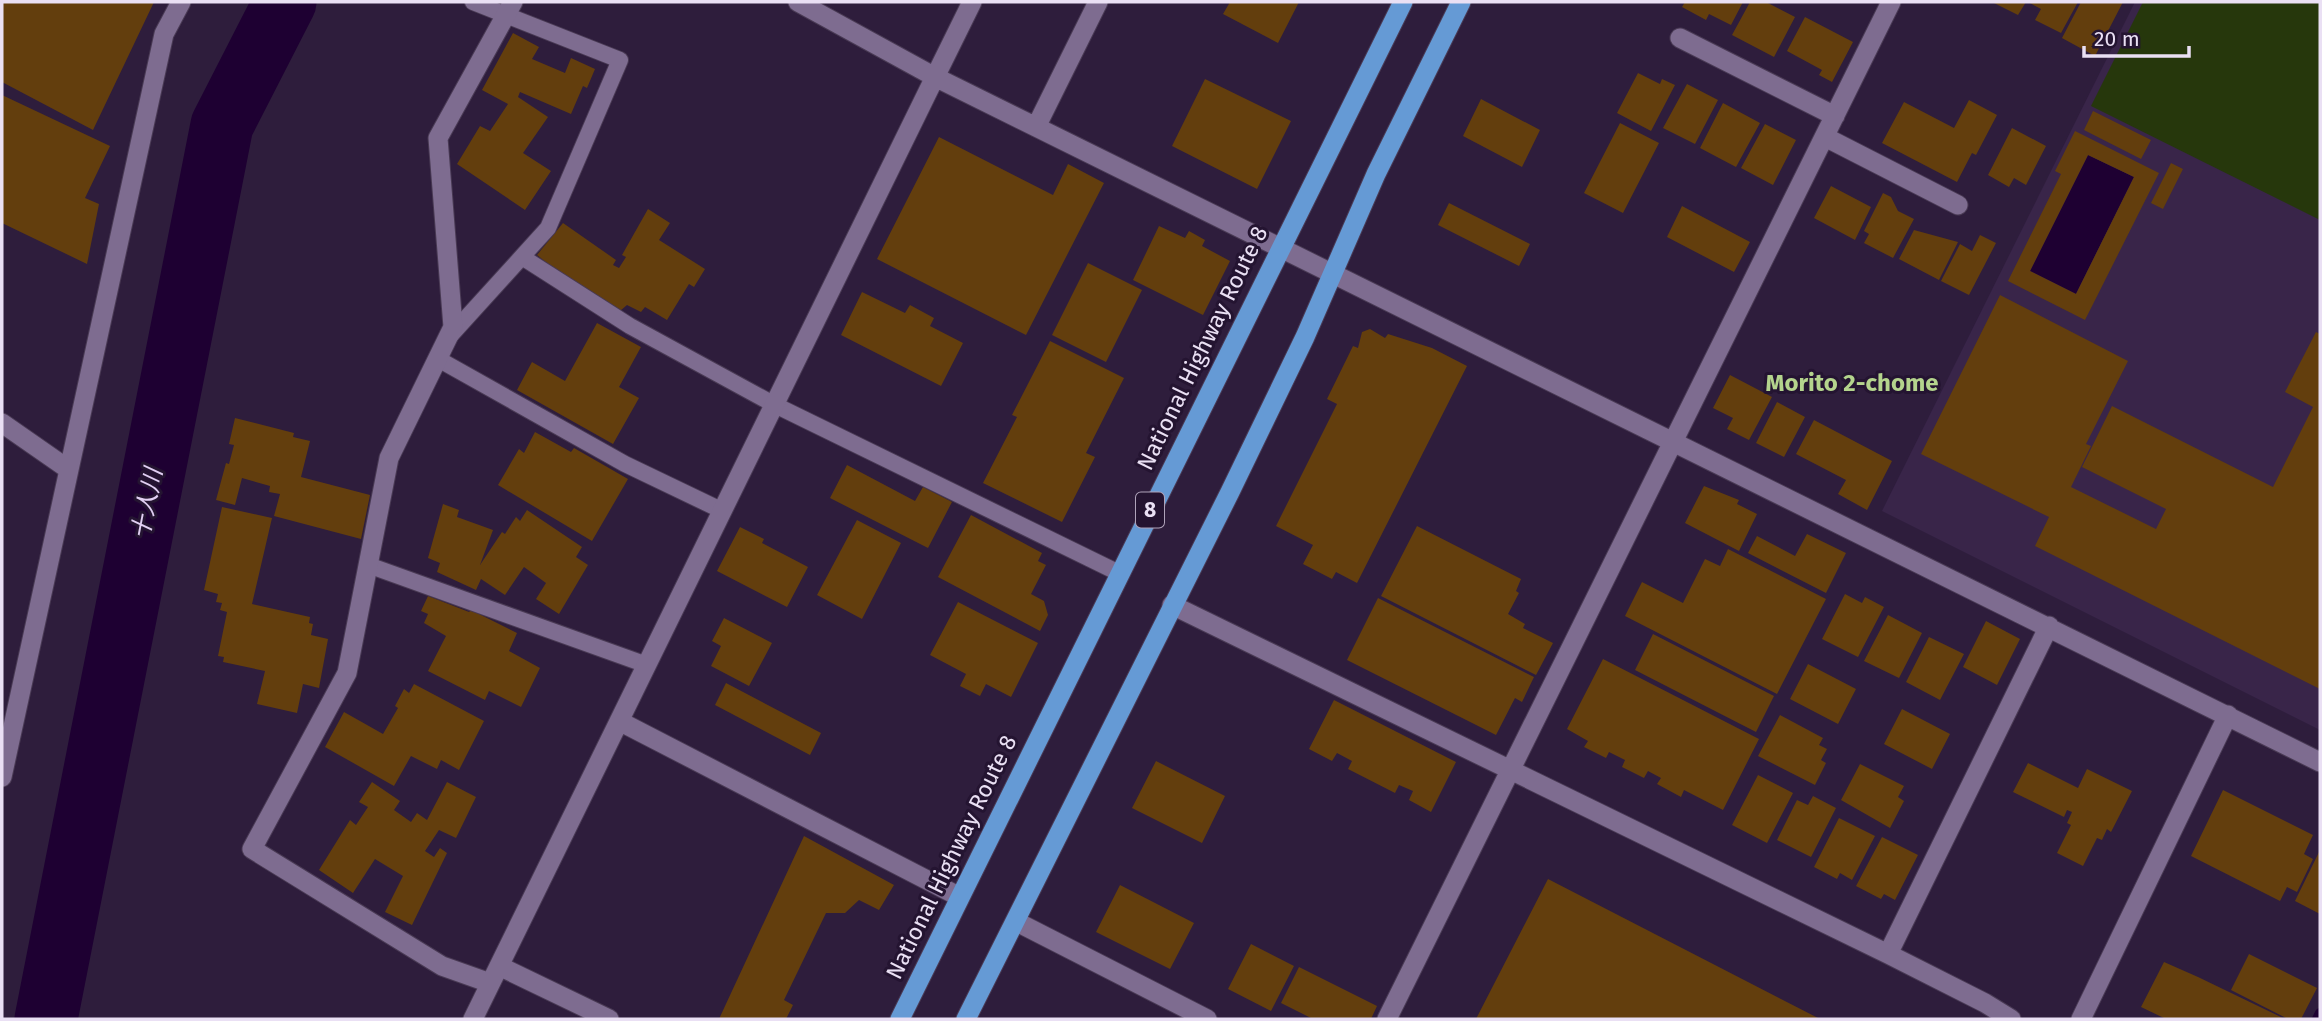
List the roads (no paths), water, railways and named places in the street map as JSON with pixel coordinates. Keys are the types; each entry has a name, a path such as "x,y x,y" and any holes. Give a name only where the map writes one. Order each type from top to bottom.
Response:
{"highway":[{"name":"National Highway Route 8","path":"900,1019 958,896 1403,2"},
{"path":"966,1019 1017,922 1294,361 1376,174 1461,2"}],"street":[{"path":"2,777 164,34 181,2"},
{"path":"798,2 935,77 2320,762"},
{"path":"473,1019 972,2"},
{"path":"1037,127 1098,2"},
{"path":"1387,1019 1891,2"},
{"path":"509,9 438,138 453,327 390,458 347,673 251,849 442,966 494,974 609,1019"},
{"path":"1680,37 1835,116"},
{"path":"1825,137 1958,205"},
{"path":"2,423 68,469"},
{"path":"1172,605 1888,954 2011,1019"},
{"path":"1888,954 2049,626"},
{"path":"2081,1019 2228,715"},
{"path":"619,721 958,896"},
{"path":"1017,922 1207,1019"}],"lane":[{"path":"449,337 548,228 620,60 509,9 473,2"},
{"path":"522,257 630,326 775,405 1119,573"},
{"path":"438,359 625,464 723,511"},
{"path":"368,565 647,665"}],"waterway":[{"name":"十人川","path":"46,1019 222,125 285,2"},
{"path":"2317,1019 2320,1013"}],"district":[{"name":"Morito 2-chome","path":"1852,383"}]}
